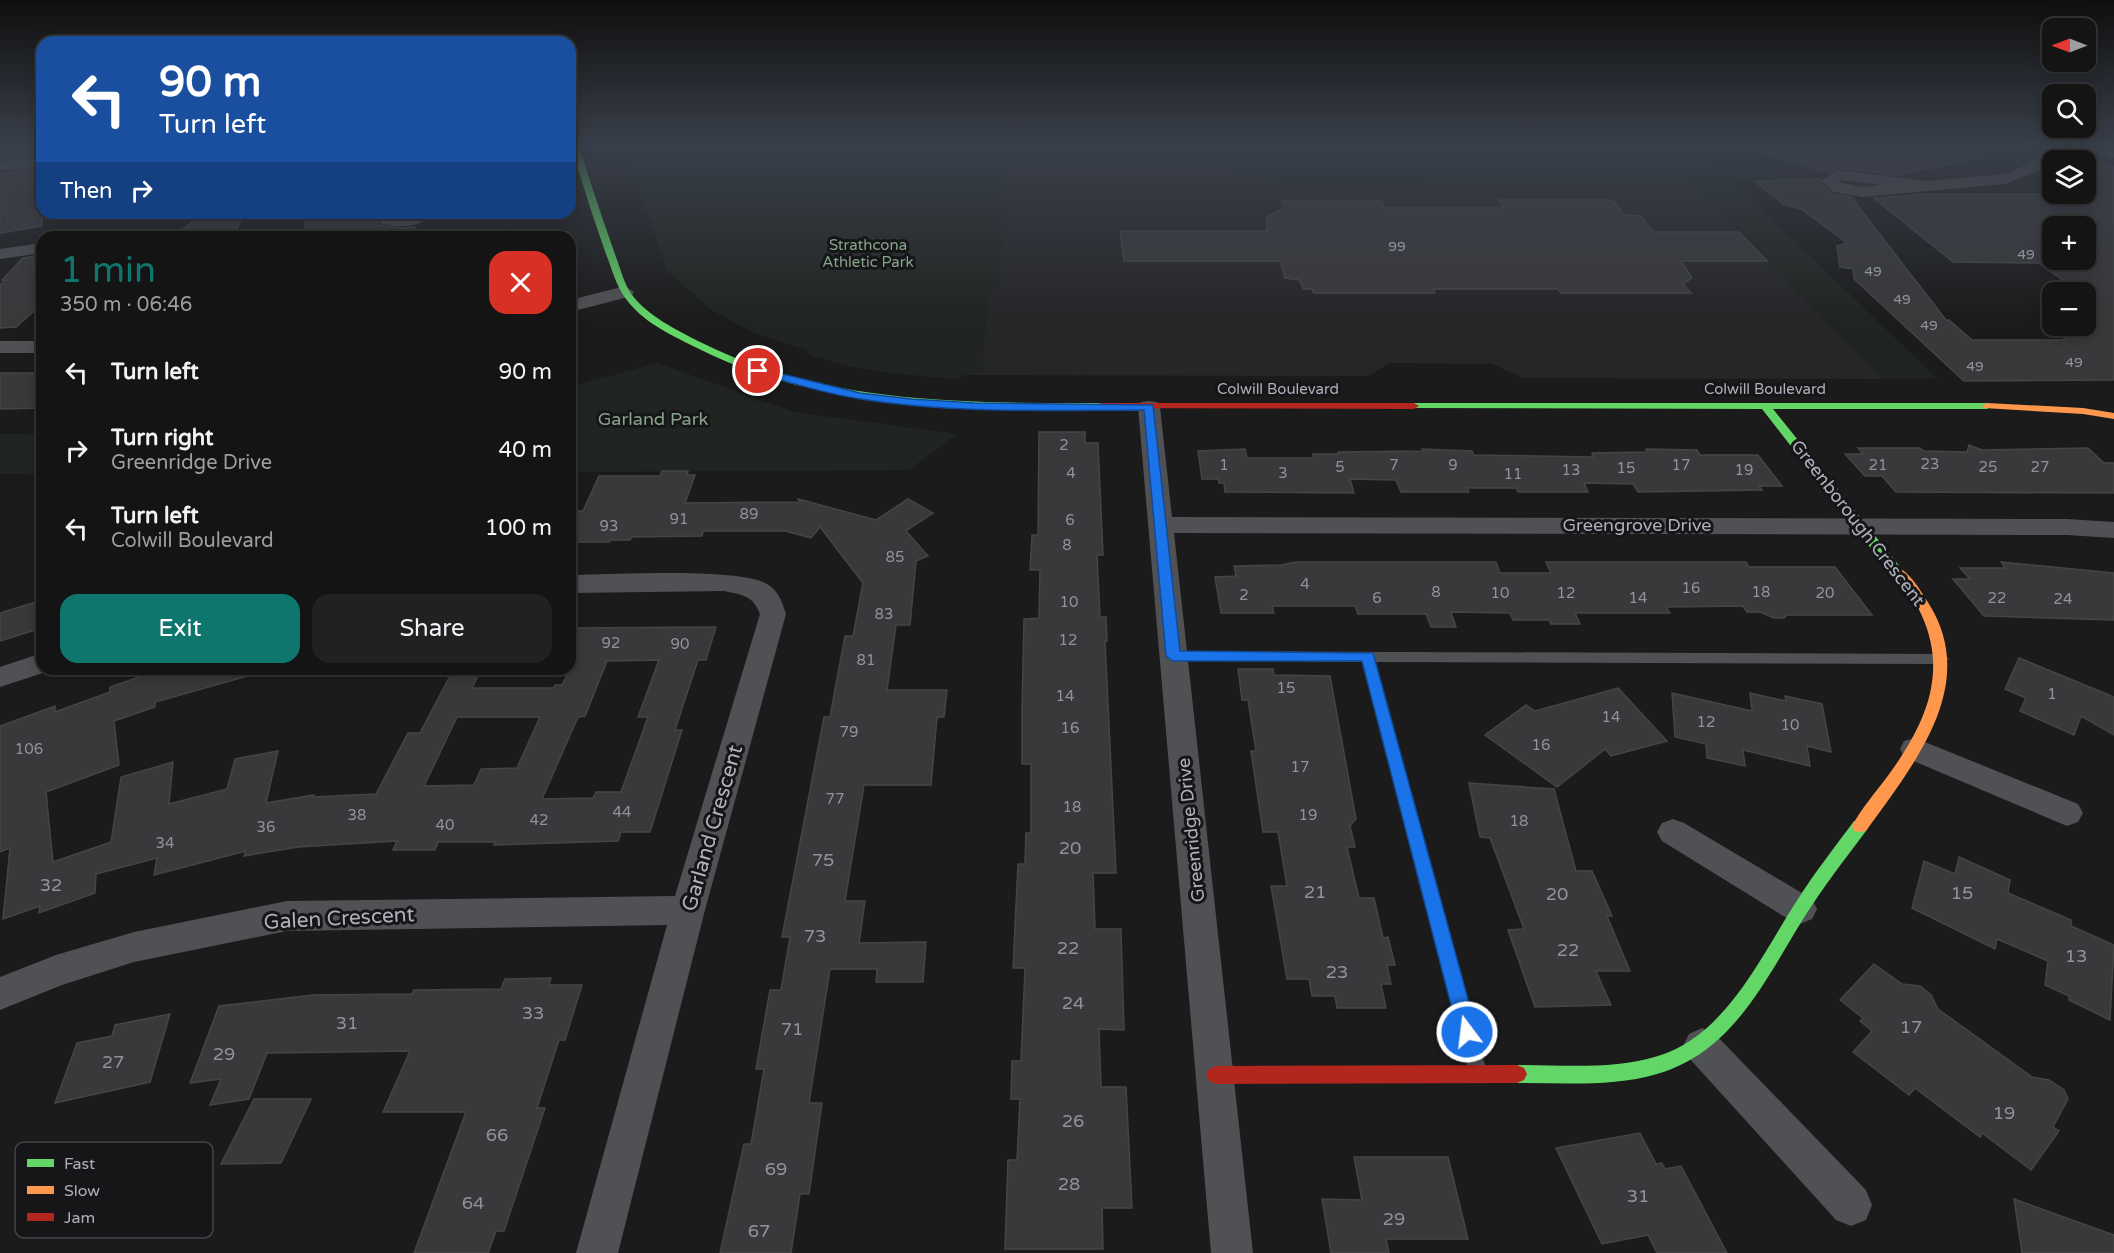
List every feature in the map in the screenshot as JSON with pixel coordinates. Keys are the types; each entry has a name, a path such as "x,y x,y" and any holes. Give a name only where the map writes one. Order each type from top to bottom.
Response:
{"street":[{"name":"Colwill Boulevard","path":"592,203 625,292 658,323 695,345 738,365 860,396 975,406 1994,406 2074,410 2114,416"},
{"path":"386,219 396,221 413,219"},
{"path":"0,254 36,249"},
{"path":"576,304 625,292"},
{"path":"0,347 36,347"},
{"name":"Greenborough Crescent","path":"1216,1075 1594,1074 1658,1065 1702,1046 1739,1007 1800,909 1915,749 1933,712 1942,659 1930,617 1918,597 1765,406"},
{"name":"Greenridge Drive","path":"1149,407 1232,1253"},
{"name":"Greengrove Drive","path":"1161,525 2067,527 2114,530"},
{"name":"Garland Crescent","path":"576,584 724,583 756,589 767,597 773,614 688,910 597,1253"},
{"path":"0,677 36,665"},
{"path":"1915,749 2067,813"},
{"path":"1672,832 1800,909"},
{"name":"Galen Crescent","path":"0,994 56,971 134,947 287,916 688,910"},
{"path":"1702,1046 1851,1205"}],"lane":[{"path":"1173,656 1942,659"},
{"path":"1368,657 1479,1076"}],"shaded area":[{"path":"985,203 1711,203 1883,379 1523,378 1492,364 1390,363 1368,376 964,375"}],"green space":[{"name":"Strathcona Athletic Park","path":"644,203 1005,205 999,287 988,294 983,360 986,371 964,375 959,379 864,369 808,354 807,350 754,333 711,310 667,270"},
{"path":"1711,203 1756,203 1937,378 1883,379"},
{"name":"Garland Park","path":"657,363 794,412 957,434 909,470 576,472 576,385"},
{"path":"0,434 36,434 36,474 0,474"}],"building":[{"path":"0,203 36,203 36,219 42,219 42,226 0,233"},
{"path":"1283,203 1382,203 1385,208 1504,208 1501,203 1615,203 1625,215 1641,216 1653,232 1739,232 1767,261 1681,261 1692,278 1683,284 1691,293 1561,293 1558,289 1433,289 1435,293 1314,293 1312,289 1303,289 1300,280 1285,278 1280,261 1124,261 1120,231 1267,231 1267,217 1284,208"},
{"path":"1782,203 1856,203 1946,320 1949,320 1972,340 2062,340 2071,336 2096,336 2096,282 2065,282 2049,270 2096,270 2096,216 2042,216 2042,265 2039,263 1953,262 1881,203 2114,203 2114,380 1964,381 1854,279 1853,269 1840,267 1837,246 1847,243 1801,209"},
{"path":"196,219 242,219 235,231 180,231"},
{"path":"306,219 378,219 379,225 415,227 415,231 305,231"},
{"path":"36,256 36,309 16,327 0,328 0,285 23,258"},
{"path":"0,373 36,373 36,408 0,409"},
{"path":"1039,432 1085,432 1085,443 1098,443 1103,555 1097,555 1100,617 1106,617 1107,641 1105,641 1116,873 1093,873 1095,929 1121,929 1124,1030 1099,1029 1101,1087 1126,1087 1132,1208 1102,1208 1103,1249 1005,1249 1008,1160 1017,1160 1020,1099 1011,1099 1012,1061 1021,1061 1025,968 1013,968 1018,864 1025,864 1026,833 1031,833 1031,764 1022,764 1022,708 1024,619 1039,618 1040,570 1030,570 1032,535 1038,535"},
{"path":"1969,445 1982,450 2088,448 2104,463 2114,463 2114,493 1896,492 1882,476 1865,476 1845,454 1863,454 1858,448 1920,448 1924,451 1967,452"},
{"path":"1245,449 1247,458 1314,458 1313,454 1423,451 1422,449 1472,451 1474,455 1593,457 1592,453 1647,452 1646,449 1697,450 1700,455 1758,455 1782,486 1759,486 1762,490 1638,492 1633,484 1584,483 1588,492 1518,492 1516,488 1467,488 1469,492 1401,492 1396,480 1350,479 1354,493 1225,492 1224,483 1219,483 1218,479 1202,479 1198,451"},
{"path":"662,471 688,471 687,475 695,475 685,503 800,502 798,499 876,520 908,499 933,513 906,531 928,556 916,561 910,625 896,625 887,690 947,690 944,717 937,717 931,785 864,785 845,901 865,901 859,943 926,942 923,982 876,982 877,969 830,969 809,1103 822,1103 809,1194 800,1194 791,1253 720,1253 744,1144 751,1144 764,1069 756,1069 770,990 781,990 790,937 782,937 824,717 830,717 845,636 853,636 863,583 820,527 811,538 785,531 703,531 702,536 632,537 630,540 610,540 609,542 576,542 576,511 583,511 599,476 660,476"},
{"path":"1296,562 1496,562 1500,573 1551,573 1546,562 1746,562 1749,567 1835,567 1872,615 1787,615 1784,618 1774,618 1760,612 1747,612 1743,606 1666,607 1670,613 1575,613 1580,624 1551,624 1549,620 1513,620 1510,613 1451,612 1456,627 1431,627 1426,614 1358,614 1355,606 1272,606 1274,613 1221,613 1215,577 1236,576 1234,566 1281,565"},
{"path":"2001,562 2114,573 2114,620 1984,616 1953,579 1970,579 1960,568 2005,568"},
{"path":"36,602 36,630 0,641 0,613"},
{"path":"716,627 706,660 698,660 675,730 682,730 650,832 621,832 618,841 494,845 495,842 438,842 435,850 393,850 397,841 298,847 244,856 246,851 154,875 157,858 96,874 95,893 39,913 40,906 3,919 10,848 0,852 0,726 55,706 55,712 110,692 110,687 145,675 248,675 155,702 155,707 114,721 119,765 46,792 53,862 111,842 121,777 173,762 169,804 227,789 235,759 278,751 266,803 314,795 313,797 376,794 408,733 420,733 450,676 478,676 472,688 554,688 555,685 562,685 567,675 576,675 576,628","holes":["659,660 638,717 648,717 621,792 596,792 593,798 542,799 578,717 585,716 607,661","457,717 540,717 517,768 481,769 474,785 424,786"]},
{"path":"2019,658 2114,697 2114,735 2081,716 2074,735 2020,711 2026,698 2005,689"},
{"path":"1238,669 1273,669 1274,675 1330,676 1356,819 1350,826 1355,847 1347,847 1359,898 1374,898 1383,938 1388,937 1395,965 1387,965 1391,984 1381,984 1386,1008 1337,1008 1335,996 1312,996 1309,979 1287,979 1271,886 1287,886 1278,832 1263,832 1251,751 1256,751 1248,700 1242,700"},
{"path":"1618,688 1667,741 1611,756 1605,749 1557,787 1485,735 1526,705 1535,711"},
{"path":"1672,693 1752,711 1750,693 1786,701 1785,696 1822,704 1831,752 1807,746 1810,766 1743,750 1745,766 1707,758 1706,744 1675,737"},
{"path":"1469,783 1554,789 1576,871 1592,871 1612,916 1607,916 1630,971 1596,971 1611,1005 1535,1007 1508,930 1524,929 1490,838 1480,837"},
{"path":"1959,857 2010,880 2008,893 2071,920 2071,926 2114,945 2110,1020 2069,1000 2069,996 2045,985 2048,961 1997,939 1995,949 1912,908 1924,861 1955,874"},
{"path":"1874,964 1902,984 1920,986 1931,995 1938,1009 2032,1077 2049,1080 2064,1090 2068,1099 2053,1127 2059,1131 2031,1170 1982,1133 1980,1137 1915,1088 1909,1095 1853,1052 1872,1031 1860,1021 1863,1018 1840,1000"},
{"path":"551,978 549,985 582,985 565,1040 559,1040 537,1108 545,1108 504,1231 496,1231 488,1253 414,1253 466,1112 383,1112 410,1051 267,1053 249,1099 210,1105 221,1079 190,1083 219,1006 313,995 412,994 414,990 501,989 505,979"},
{"path":"170,1014 150,1082 55,1103 77,1043 112,1036 115,1025"},
{"path":"254,1099 311,1099 281,1163 221,1164"},
{"path":"1640,1133 1656,1164 1662,1163 1665,1169 1681,1166 1727,1253 1657,1253 1648,1235 1602,1244 1556,1148"},
{"path":"1354,1157 1448,1157 1468,1239 1386,1239 1389,1253 1331,1253 1322,1199 1362,1200"},
{"path":"2014,1199 2114,1235 2114,1253 2022,1253"}],"traffic: fast":[{"path":"593,203 619,279 629,298 663,326 726,359 777,377 830,390 884,398 938,403 1102,406"},
{"path":"1414,406 1987,406"},
{"path":"1765,406 1896,571"},
{"path":"1517,1074 1588,1074 1641,1069 1683,1055 1705,1041 1724,1023 1757,980 1806,900 1860,826"}],"traffic: slow":[{"path":"1987,406 2083,411 2114,416"},
{"path":"1860,826 1911,754 1936,700 1941,673 1939,644 1929,616 1896,571"}],"traffic: jam":[{"path":"1102,406 1414,406"},
{"path":"1216,1075 1517,1074"}],"route":[{"path":"758,371 860,396 911,402 975,406 1149,407 1173,656 1368,657 1467,1032"}]}
